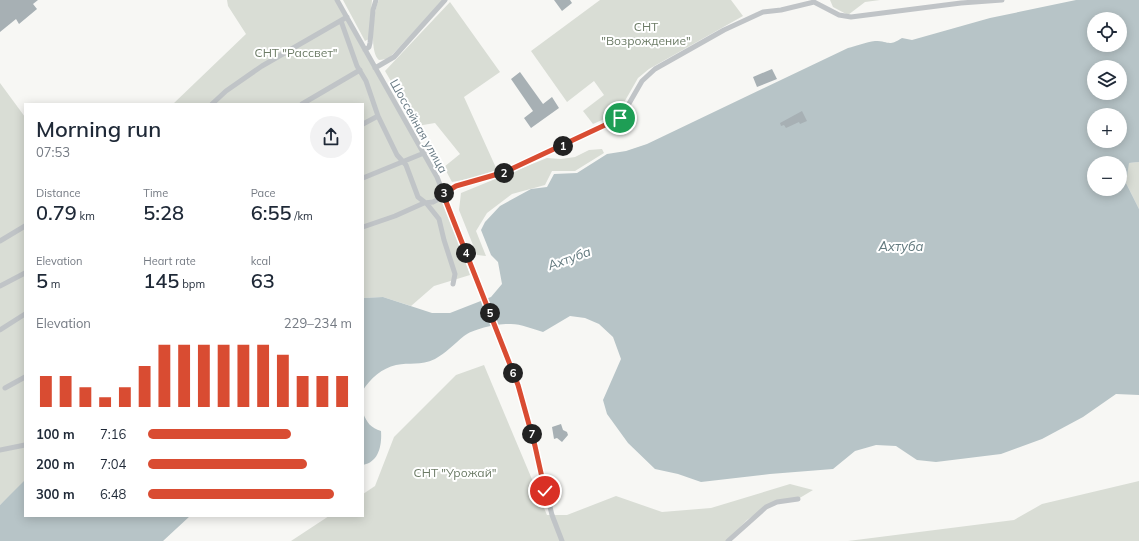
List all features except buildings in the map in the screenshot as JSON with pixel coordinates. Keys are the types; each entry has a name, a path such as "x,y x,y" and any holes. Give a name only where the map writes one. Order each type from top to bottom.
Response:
{"street":[{"name":"Шоссейная улица","path":"337,0 437,177 521,394 552,516 562,541"},
{"path":"365,50 369,47 370,43 372,10 376,0"},
{"path":"375,68 394,57 445,0"},
{"path":"364,227 439,199 443,194 456,186 505,172 616,121 623,114 642,81 655,69 724,30 763,12 781,10 814,2 839,15 851,17 961,3 1002,0"},
{"path":"213,103 226,91 262,66 334,23 347,17"},
{"path":"341,21 360,70 366,80 378,116 397,155 404,162 418,197 426,203 439,219 455,274 453,284"},
{"path":"304,103 360,70"},
{"path":"364,123 378,116"},
{"path":"364,178 424,153"},
{"path":"0,241 24,227"},
{"path":"0,286 24,273"},
{"path":"0,330 24,315"},
{"path":"5,388 24,378"},
{"path":"0,450 24,445"},
{"path":"728,541 766,507 777,502 798,499"}],"green space":[{"name":"СНТ \"Рассвет\"","path":"227,0 335,0 435,177 470,275 434,286 411,306 383,297 364,298 364,103 174,103 246,34 228,6"},
{"path":"343,0 372,0 369,39 365,41"},
{"path":"379,0 443,0 388,59 379,60 374,49 373,31 375,13"},
{"name":"СНТ \"Возрождение\"","path":"600,0 731,0 743,16 649,69 638,78 618,113 593,124 583,111 604,95 594,81 567,102 531,51"},
{"path":"830,0 880,0 865,2 848,15 833,7"},
{"path":"450,2 500,72 464,97 497,170 473,178 452,182 444,167 460,154 435,123 417,126 385,71"},
{"path":"0,83 24,116 24,483 0,505"},
{"path":"602,149 604,153 575,171 552,171 545,185 512,194 487,213 476,231 486,256 477,255 459,210 461,193 547,158 561,159 575,157 589,150"},
{"path":"1139,162 1139,209 1127,185 1128,163"},
{"name":"СНТ \"Урожай\"","path":"484,365 547,515 567,515 616,496 662,512 711,508 790,484 813,490 798,499 772,503 747,520 727,541 291,541 327,517 364,517 364,493 375,486 394,437 456,375"},
{"path":"1139,481 1139,541 848,541 1014,520 1042,504"}],"water":[{"name":"Ахтуба","path":"1076,0 1139,0 1139,162 1129,163 1127,176 1127,156 1087,156 1087,196 1127,196 1127,185 1139,209 1139,395 1116,394 1083,417 1042,439 1001,454 936,462 917,460 896,446 876,445 855,451 833,469 701,482 678,474 655,469 628,443 607,414 603,400 621,359 613,337 599,324 585,318 570,316 543,332 515,324 500,324 479,329 468,333 435,359 420,363 391,366 381,371 364,389 364,298 383,297 432,313 450,313 491,297 502,284 498,262 491,255 481,230 485,222 500,206 531,189 547,187 554,174 577,173 607,154 626,151 647,144 848,48 875,41 891,43 902,38 912,40 990,18"},
{"path":"364,415 370,425 381,431 380,447 376,457 364,465"},
{"path":"24,481 24,517 189,517 163,541 0,541 0,505"}],"route":[{"path":"545,491 535,446 518,385 443,194 447,190 456,186 505,172 620,118"}]}
